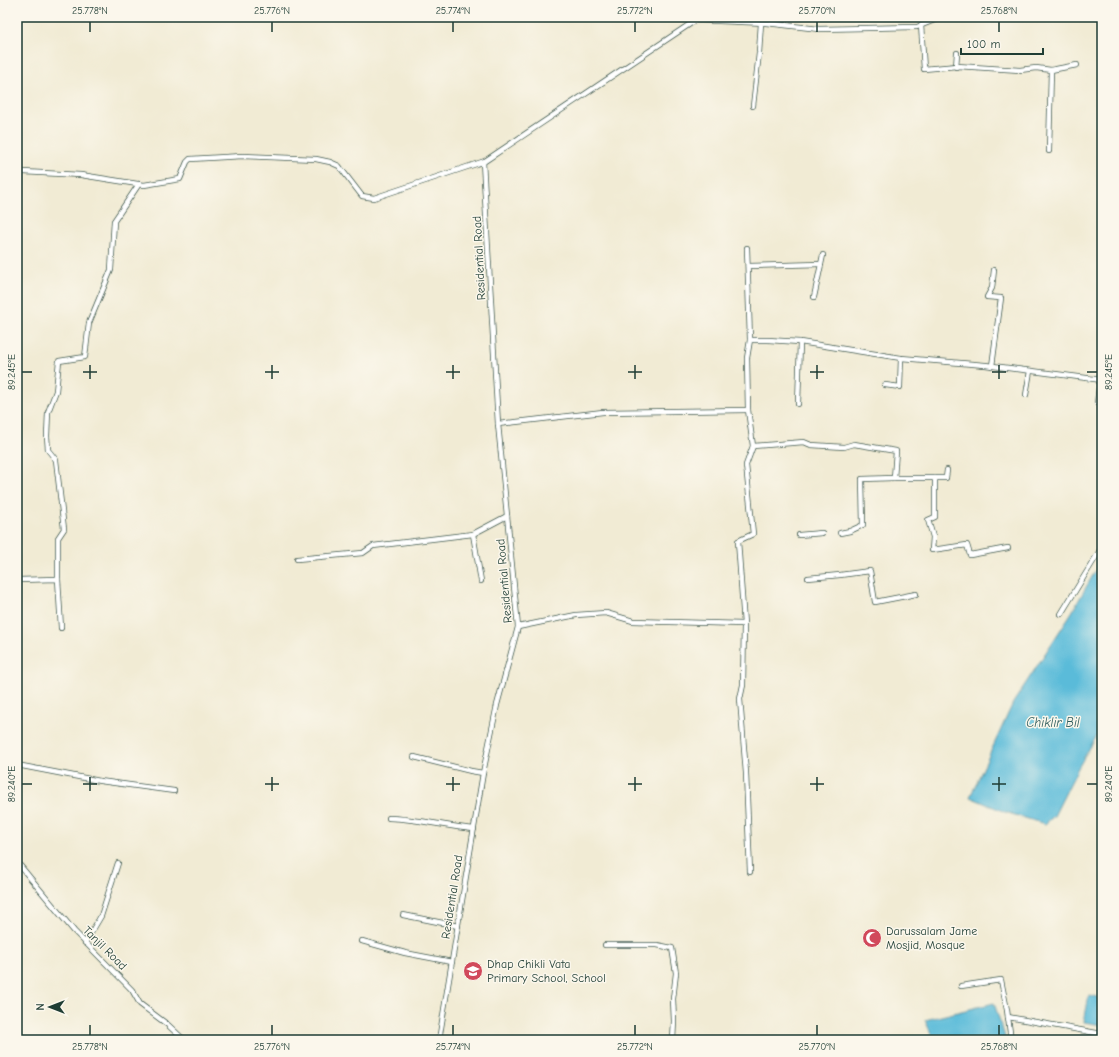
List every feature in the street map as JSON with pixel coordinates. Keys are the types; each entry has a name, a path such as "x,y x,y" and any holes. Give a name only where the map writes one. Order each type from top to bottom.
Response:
{"street":[{"path":"684,17 696,20 761,23 819,29 917,27 942,17"},
{"path":"17,170 23,172 81,175 144,185 180,179 187,162 190,159 243,156 316,159 330,162 338,166 362,196 374,198 483,162 696,20"},
{"path":"753,106 761,23"},
{"path":"921,25 924,69 956,66 1020,70 1036,68 1050,70 1078,65"},
{"path":"956,66 957,53"},
{"path":"1049,151 1050,70"},
{"name":"Residential Road","path":"439,1040 483,773 497,706 518,627 498,424 483,162"},
{"path":"61,628 58,579 58,538 64,529 56,460 48,450 48,412 56,391 58,361 85,357 89,323 112,270 114,221 140,184"},
{"path":"747,248 750,340 747,358 748,410 753,446 746,465 749,507 753,534 738,541 744,624 743,685 740,699 746,773 750,872"},
{"path":"814,297 823,255"},
{"path":"748,266 821,264"},
{"path":"992,366 1001,298 987,297 992,288 994,270"},
{"path":"750,340 800,342 901,358 1030,370 1101,380 1098,403"},
{"path":"798,404 800,342"},
{"path":"884,385 900,387 901,358"},
{"path":"1026,395 1030,370"},
{"path":"498,424 603,412 748,410"},
{"path":"753,446 804,442 811,445 844,447 854,444 896,451 894,478"},
{"path":"840,533 850,531 862,525 862,479 946,478 947,470"},
{"path":"935,478 936,517 928,520 934,537 932,550 967,545 970,555 1008,548"},
{"path":"297,559 363,553 373,546 473,534 507,516"},
{"path":"799,535 822,533"},
{"path":"473,534 481,581"},
{"path":"1061,614 1102,547"},
{"path":"808,578 870,571 875,602 916,594"},
{"path":"17,580 58,579"},
{"path":"518,627 576,615 606,613 634,621 744,624"},
{"path":"414,757 483,773"},
{"path":"17,765 100,781 174,791"},
{"path":"388,818 408,819 474,829"},
{"name":"Tanjil Road","path":"17,862 74,931 132,990 140,1004 184,1040"},
{"path":"85,943 101,916 118,863"},
{"path":"403,915 458,926"},
{"path":"362,941 405,953 452,962"},
{"path":"605,945 657,945 672,948 676,973 673,999 673,1040"},
{"path":"961,986 1001,980 1011,1040"},
{"path":"1008,1017 1102,1034"}],"water":[{"name":"Chiklir Bil","path":"1102,559 1102,727 1078,768 1054,816 1045,824 1005,812 970,797 1013,703 1072,612"},
{"path":"1089,995 1102,998 1102,1025 1084,1022"},
{"path":"994,1003 1006,1040 934,1040 925,1020"}],"place":[{"name":"Darussalam Jame Mosjid, Mosque","path":"872,938"},
{"name":"Dhap Chikli Vata Primary School, School","path":"473,971"}]}
